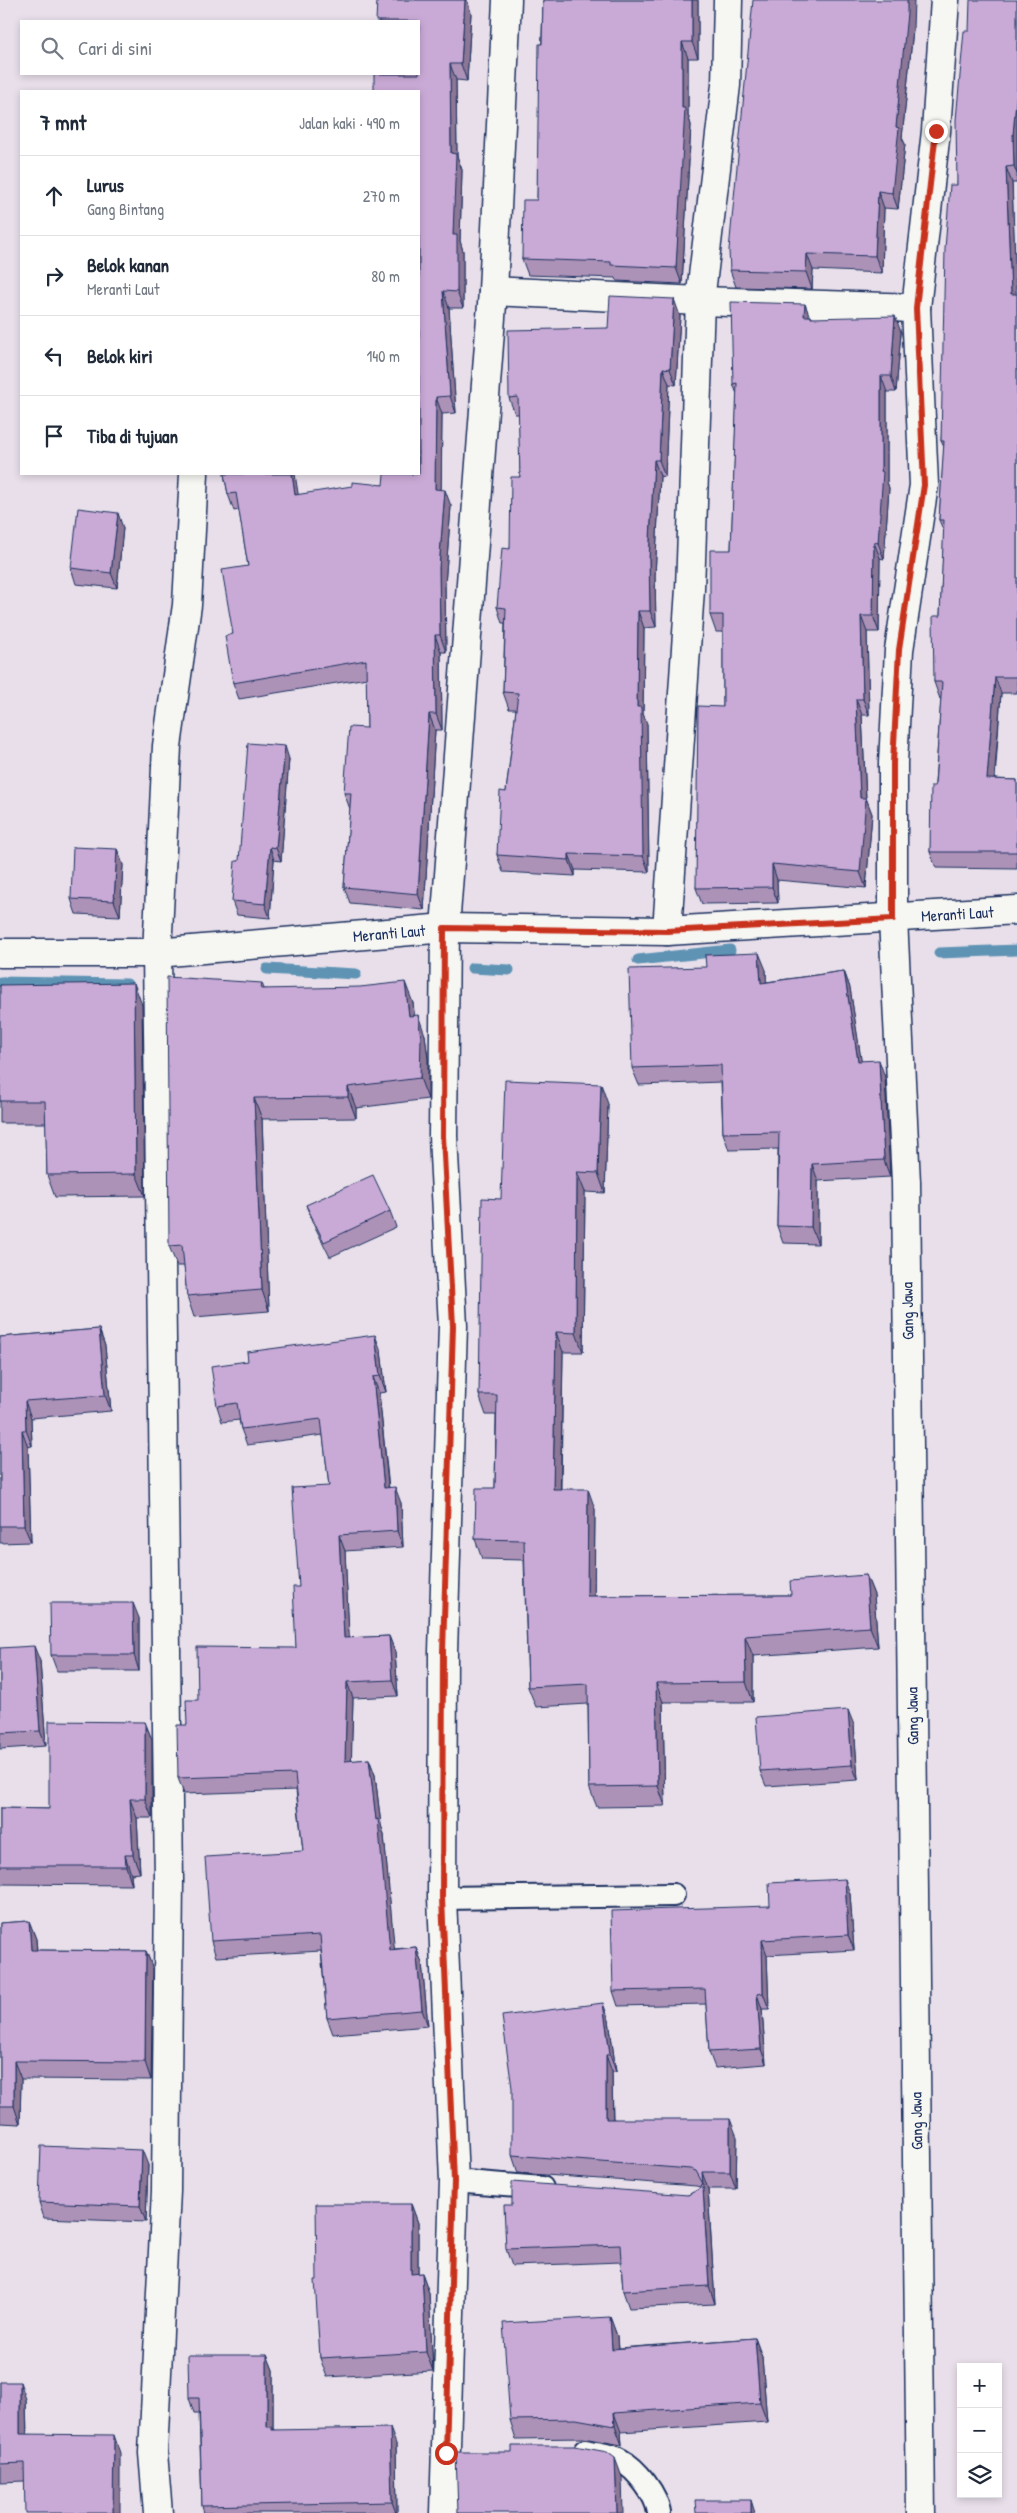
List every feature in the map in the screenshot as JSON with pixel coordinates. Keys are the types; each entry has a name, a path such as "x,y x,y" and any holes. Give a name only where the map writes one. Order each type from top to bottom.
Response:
{"street":[{"path":"444,2513 456,2453 454,2181 442,1898 443,1652 453,1326 443,1136 444,928 493,291 507,0"},
{"path":"667,931 690,588 700,301 726,85 728,0"},
{"name":"Gang Jawa","path":"920,2513 906,1182 893,919 893,763 899,650 924,485 916,308 936,131 945,0"},
{"path":"493,291 700,301 916,308"},
{"path":"158,2513 153,2453 166,2191 169,1881 157,953 167,746 187,605 194,475"},
{"name":"Meranti Laut","path":"0,953 157,953 444,928 667,931 893,919 1017,910"}],"lane":[{"path":"442,1898 672,1896"},
{"path":"454,2181 560,2189"},
{"path":"563,2451 583,2451 619,2458 632,2468 658,2503 659,2513"}],"building":[{"path":"377,0 465,0 461,64 450,64 451,153 456,154 453,235 457,235 457,292 443,291 450,396 436,397 435,489 445,490 439,568 440,635 435,635 436,714 429,714 418,894 344,887 351,793 344,793 349,727 367,728 366,660 233,683 225,636 233,634 222,570 248,566 236,493 228,494 224,475 292,475 295,495 352,486 352,482 383,485 384,475 420,475 420,90 374,90 374,75 420,75 420,20 376,20"},
{"path":"543,0 692,0 692,42 682,42 682,108 685,108 676,268 611,265 611,262 522,259 523,200 537,200 539,44 542,44"},
{"path":"753,0 907,0 896,127 899,128 892,193 878,191 875,256 807,254 806,272 730,270 729,250"},
{"path":"970,0 1017,0 1017,89 1013,135 1014,166 1006,167 1011,294 1017,294 1017,677 995,677 987,779 1017,780 1017,852 930,852 931,786 935,786 942,682 934,682 933,616 940,616 944,520 939,520 944,441 941,441 945,249 950,185 957,185 956,120 964,31 969,31"},
{"path":"610,296 674,299 670,369 663,368 659,460 654,460 649,560 650,611 638,611 637,707 641,707 643,856 569,854 569,860 497,855 500,791 506,792 518,693 503,692 506,608 497,607 502,548 510,549 511,477 520,477 518,397 509,398 508,330 608,328"},
{"path":"731,302 805,304 804,316 811,316 811,318 895,316 891,376 881,376 881,471 883,472 878,543 874,542 873,616 861,616 863,699 856,699 860,798 866,798 860,872 772,864 772,887 696,888 698,706 723,707 723,615 710,615 710,550 731,550 737,383 733,384"},
{"path":"78,508 118,513 111,573 71,568"},
{"path":"248,743 285,746 276,848 270,847 265,904 232,901 235,861 239,861"},
{"path":"73,847 117,849 114,901 71,899"},
{"path":"759,953 761,983 844,971 858,1061 879,1060 884,1160 812,1164 811,1227 777,1226 779,1132 723,1133 721,1065 632,1068 629,969 706,967 705,955"},
{"path":"167,977 262,983 261,989 360,987 405,982 409,1016 418,1015 421,1038 420,1078 348,1087 348,1097 254,1098 262,1290 187,1296 182,1245 169,1246"},
{"path":"134,983 136,1174 47,1175 45,1101 0,1101 0,985"},
{"path":"505,1080 601,1084 598,1173 577,1172 576,1333 556,1332 553,1489 588,1489 587,1596 791,1595 790,1581 866,1575 870,1627 745,1636 746,1682 656,1683 658,1786 589,1787 588,1684 528,1687 524,1540 475,1539 476,1488 495,1488 497,1395 479,1395 482,1198 501,1199"},
{"path":"373,1175 390,1211 324,1242 306,1205"},
{"path":"99,1329 105,1395 25,1401 26,1430 22,1430 24,1526 0,1526 0,1337"},
{"path":"375,1335 380,1376 373,1377 384,1488 395,1487 397,1531 339,1535 344,1638 389,1636 392,1680 347,1682 345,1761 369,1759 376,1820 378,1819 390,1950 416,1947 422,2010 327,2018 320,1935 211,1941 205,1857 303,1851 295,1774 178,1778 177,1725 187,1725 186,1700 198,1700 197,1647 296,1648 293,1587 299,1587 292,1488 329,1486 321,1419 241,1429 237,1403 217,1406 211,1366 248,1361 247,1352"},
{"path":"50,1603 133,1603 134,1655 51,1655"},
{"path":"34,1646 40,1731 0,1733 0,1648"},
{"path":"848,1710 852,1765 760,1771 756,1717"},
{"path":"49,1721 145,1722 145,1799 130,1799 133,1855 125,1855 126,1866 0,1866 0,1808 49,1809"},
{"path":"845,1879 848,1935 762,1940 763,1993 757,1994 761,2049 709,2052 705,1989 613,1991 611,1911 770,1906 769,1883"},
{"path":"29,1921 31,1950 146,1951 145,2062 14,2061 14,2106 0,2106 0,1923"},
{"path":"603,2003 610,2054 606,2055 606,2119 730,2119 730,2172 702,2172 709,2286 623,2291 620,2245 506,2249 504,2205 512,2205 512,2182 688,2195 699,2189 702,2182 696,2171 690,2169 512,2155 512,2088 502,2016"},
{"path":"41,2146 142,2150 140,2206 39,2202"},
{"path":"316,2204 411,2204 411,2274 422,2273 426,2352 320,2358 315,2280 317,2280"},
{"path":"610,2317 612,2349 755,2338 760,2403 614,2413 615,2426 576,2419 510,2420 503,2323"},
{"path":"188,2355 267,2355 267,2427 272,2427 272,2430 390,2428 392,2502 202,2506 199,2398 189,2398"},
{"path":"0,2382 20,2382 20,2434 114,2435 113,2513 25,2513 24,2463 0,2464"},
{"path":"512,2446 575,2446 607,2452 615,2458 617,2513 458,2513 456,2452 512,2452"},
{"path":"695,2500 751,2500 751,2513 696,2513"}],"waterway":[{"path":"638,960 730,950"},
{"path":"939,953 1017,950"},
{"path":"472,968 509,970"},
{"path":"267,969 356,974"},
{"path":"0,982 127,984"}],"route":[{"path":"446,2453 454,2181 442,1898 443,1652 453,1326 443,1136 444,928 667,931 893,919 893,763 899,650 924,485 916,308 936,131"}]}
